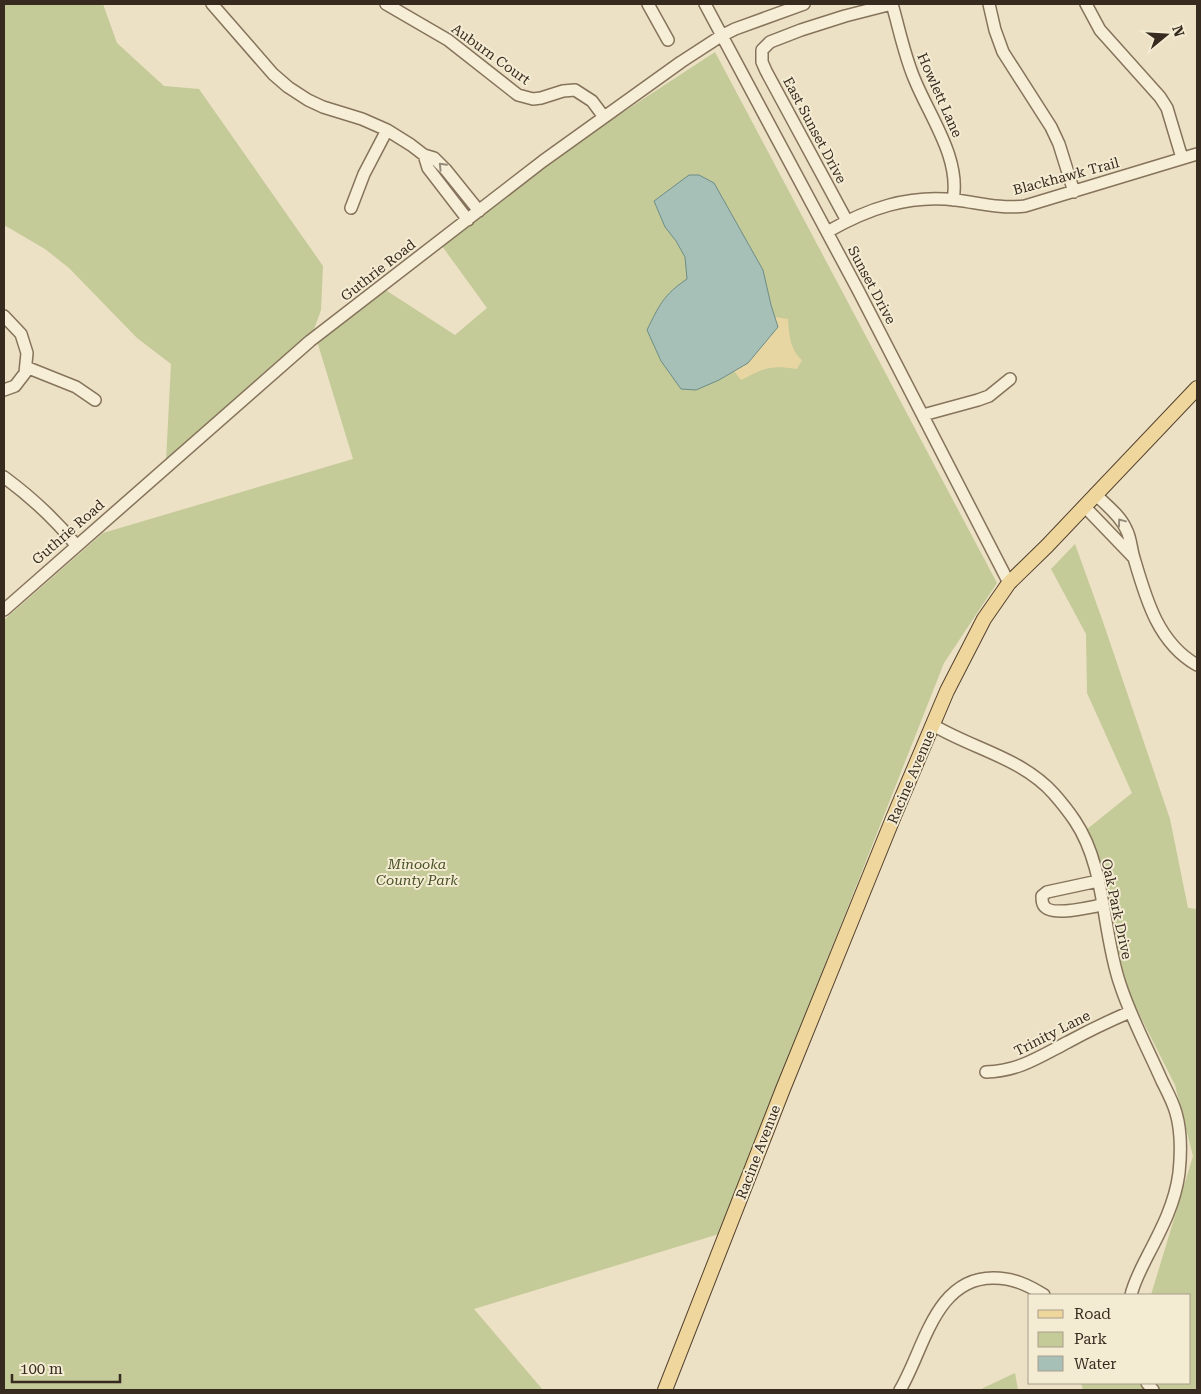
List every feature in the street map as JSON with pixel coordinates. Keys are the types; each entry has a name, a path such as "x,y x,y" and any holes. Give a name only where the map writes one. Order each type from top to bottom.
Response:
{"main road":[{"name":"Racine Avenue","path":"665,1390 869,877 959,665 980,626 1009,583 1047,546 1197,388"}],"street":[{"path":"212,4 273,74 288,87 308,100 328,109 355,116 387,130 424,155 434,158 479,211"},
{"name":"Auburn Court","path":"386,4 448,40 518,95 533,99 562,91 575,90 592,101 604,117"},
{"path":"648,4 668,40"},
{"name":"Sunset Drive","path":"704,4 827,232 1009,583"},
{"name":"Guthrie Road","path":"4,610 277,369 543,161 681,62 721,36 804,4"},
{"name":"East Sunset Drive","path":"846,221 766,71 762,62 762,50 770,42 800,30 892,4"},
{"name":"Howlett Lane","path":"892,4 914,77 950,154 955,179 953,200"},
{"path":"989,4 995,30 1003,52 1051,127 1059,144 1074,192"},
{"path":"1086,4 1100,30 1160,97 1167,108 1182,158"},
{"path":"351,208 364,174 387,130"},
{"name":"Blackhawk Trail","path":"827,232 846,221 872,210 902,202 939,199 990,206 1025,206 1197,154"},
{"path":"424,155 428,168 468,220"},
{"path":"445,189 456,182"},
{"path":"4,316 21,334 28,353 25,373 15,386 4,390"},
{"path":"26,367 76,387 95,400"},
{"path":"923,415 989,396 1010,379"},
{"path":"4,477 30,496 47,512 76,545"},
{"path":"1095,494 1124,525 1152,613 1165,637 1179,652 1197,665"},
{"path":"1084,506 1134,558"},
{"name":"Oak Park Drive","path":"933,724 952,736 1024,769 1052,792 1075,821 1088,848 1098,881 1116,973 1130,1012 1174,1108 1178,1127 1180,1156 1176,1192 1171,1209 1130,1294"},
{"path":"1098,881 1047,892 1042,896 1042,903 1047,909 1056,912 1102,905"},
{"name":"Trinity Lane","path":"986,1072 999,1072 1020,1067 1086,1032 1130,1012"},
{"path":"900,1390 940,1308 958,1288 975,1280 1004,1278 1023,1284 1042,1294"}],"green space":[{"path":"4,4 103,4 117,43 164,86 199,89 323,266 321,310 313,332 166,461 171,364 137,338 69,268 45,249 4,225"},
{"name":"Minooka County Park","path":"715,52 997,583 944,663 719,1234 474,1309 543,1390 4,1390 4,620 103,533 353,459 317,341 384,289 455,335 487,308 442,246 547,162"},
{"path":"1075,544 1170,819 1188,908 1197,909 1197,1390 1083,1390 1081,1384 1191,1384 1191,1294 1151,1294 1193,1156 1175,1085 1127,990 1111,917 1086,830 1132,793 1087,693 1086,634 1051,569"},
{"path":"1015,1373 1018,1390 979,1390"}],"sand":[{"path":"775,317 788,319 793,347 802,360 797,369 768,368 741,380 734,371 748,363 778,327"}],"water":[{"path":"689,175 699,175 714,183 763,270 778,327 748,363 719,380 696,390 681,389 661,361 647,330 662,302 672,290 687,279 685,257 665,227 654,201"}]}
